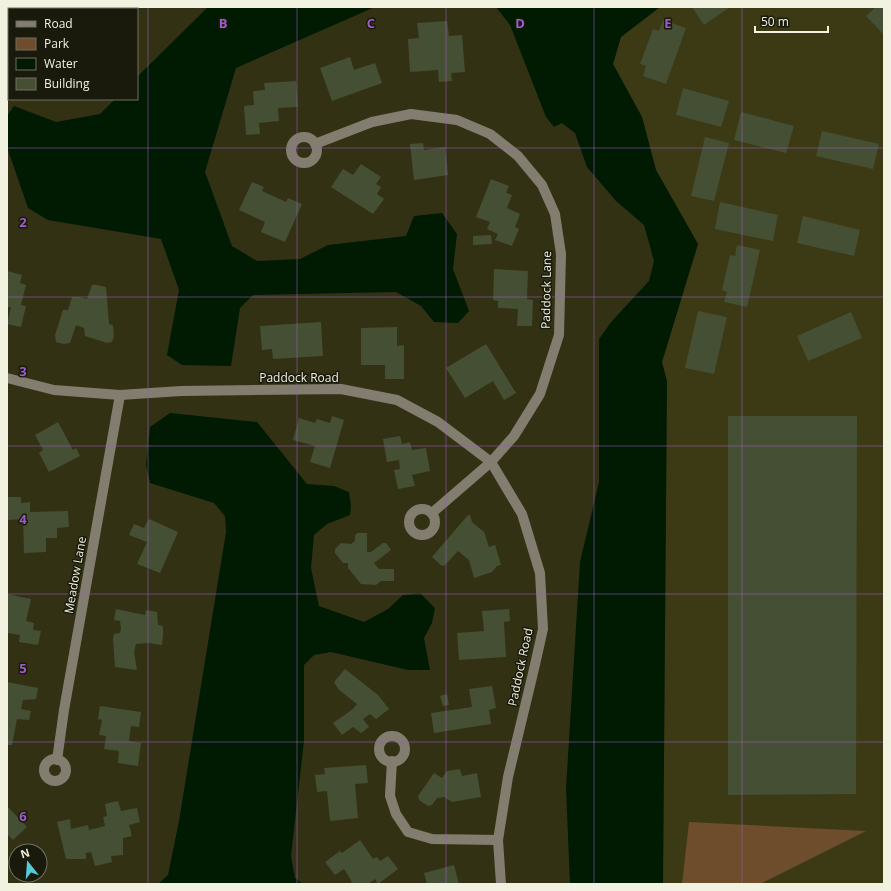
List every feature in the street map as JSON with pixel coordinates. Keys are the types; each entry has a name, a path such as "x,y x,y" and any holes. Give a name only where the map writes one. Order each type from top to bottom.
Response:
{"street":[{"name":"Paddock Lane","path":"315,144 372,122 411,114 457,120 490,134 518,156 542,185 555,214 561,254 559,335 540,394 514,436 491,462 432,513"},
{"name":"Paddock Road","path":"7,378 54,390 120,395 181,391 341,389 397,400 438,422 491,462 522,514 540,573 543,629 508,777 498,840 501,884"},
{"name":"Meadow Lane","path":"57,760 64,710 120,395"},
{"path":"392,761 390,796 396,814 408,832 432,839 498,840"}],"shaded area":[{"path":"660,7 884,7 884,884 663,884 667,384 662,362 698,244 656,170 642,117 613,64 621,37"}],"green space":[{"path":"689,822 866,831 760,884 682,884"}],"water":[{"path":"208,7 375,7 236,68 205,172 232,246 257,261 300,259 328,245 406,236 414,216 442,213 457,234 453,269 469,311 458,323 434,322 421,306 396,292 253,295 240,308 231,366 182,365 167,355 179,290 161,239 48,220 28,208 7,147 7,116 14,106 56,122 100,114 114,100 138,100 138,76"},
{"path":"496,7 660,7 621,37 613,64 642,117 656,170 698,244 662,362 667,381 663,884 570,884 566,788 580,562 599,482 599,339 612,321 649,281 654,261 644,225 616,201 587,167 575,133 562,123 554,127 546,117 510,25"},
{"path":"170,413 257,422 307,484 334,486 349,492 351,506 350,515 327,524 314,535 311,568 319,606 364,622 388,609 403,595 420,593 435,608 432,623 424,638 430,670 408,670 331,652 314,655 304,665 304,741 291,856 295,878 303,884 158,884 168,875 179,821 226,532 225,516 214,503 150,483 146,465 150,427"}],"building":[{"path":"104,7 124,8 104,8"},
{"path":"692,7 730,7 704,25"},
{"path":"876,7 884,7 884,35 866,16"},
{"path":"663,20 686,28 666,84 643,76 646,66 640,64 653,29 659,31"},
{"path":"447,21 449,36 462,35 465,72 451,73 452,81 439,82 438,70 410,72 408,39 419,38 417,23"},
{"path":"350,57 354,70 375,63 382,83 332,101 320,68"},
{"path":"296,81 298,107 278,108 279,121 259,123 260,134 246,135 244,106 254,105 253,91 265,90 264,83"},
{"path":"683,88 729,101 721,127 676,115"},
{"path":"741,112 794,126 786,153 734,140"},
{"path":"822,131 879,144 873,169 816,156"},
{"path":"705,137 729,143 714,201 691,196"},
{"path":"423,143 424,150 445,147 448,175 414,180 410,144"},
{"path":"361,164 381,177 376,184 381,187 377,194 384,199 373,214 331,187 343,169 353,175"},
{"path":"491,179 509,186 506,193 512,195 507,208 520,214 515,227 519,229 512,246 495,240 498,234 487,229 490,222 476,217"},
{"path":"252,182 264,187 262,191 286,202 288,198 302,204 285,242 261,232 265,222 239,210"},
{"path":"720,202 778,215 773,241 715,229"},
{"path":"803,216 860,230 854,256 797,243"},
{"path":"491,235 492,244 473,245 473,236"},
{"path":"737,245 760,250 747,307 724,302 727,292 722,290 730,255 735,256"},
{"path":"494,269 528,271 527,299 533,300 532,326 517,326 518,309 498,308 498,301 493,300"},
{"path":"7,271 22,275 20,283 26,285 21,305 26,306 21,327 7,324 11,307 7,307"},
{"path":"92,285 106,287 109,324 113,325 114,336 112,342 107,343 85,336 84,328 76,325 70,343 64,344 56,342 55,335 63,310 68,310 72,297 87,299"},
{"path":"698,311 727,317 714,374 685,368"},
{"path":"851,312 862,338 808,361 797,336"},
{"path":"321,322 323,356 273,359 272,349 262,350 260,326"},
{"path":"397,327 397,346 404,345 404,379 385,379 385,365 361,365 361,328"},
{"path":"486,344 516,393 504,400 493,381 465,398 446,368"},
{"path":"332,416 344,420 330,468 310,462 315,446 293,440 299,418 315,423 317,419 330,423"},
{"path":"728,416 857,416 856,794 728,795"},
{"path":"58,422 73,450 76,448 80,456 49,472 39,453 43,450 35,435"},
{"path":"400,436 402,444 410,442 412,450 426,448 430,471 412,475 415,486 398,489 394,470 400,469 399,460 387,462 383,439"},
{"path":"7,497 21,497 21,503 30,502 30,512 68,511 69,527 57,528 57,538 46,538 46,552 24,553 23,519 8,520"},
{"path":"468,515 470,515 472,522 484,532 489,547 495,545 501,565 497,566 492,572 474,578 469,560 458,551 445,565 442,566 432,557"},
{"path":"149,519 178,532 160,573 137,564 147,542 129,535 134,524 144,528"},
{"path":"358,533 367,533 367,552 371,552 383,543 386,543 391,550 374,563 379,569 394,569 394,581 381,581 376,585 361,584 348,568 348,563 343,563 335,553 335,549 341,543 351,544 355,541 355,535"},
{"path":"7,594 31,599 26,621 34,623 33,630 41,631 38,645 19,642 20,635 7,633"},
{"path":"116,609 145,615 146,610 157,612 158,625 163,626 162,645 148,643 136,644 134,652 137,670 115,667 113,639 114,634 120,633 121,628 120,621 114,620"},
{"path":"509,609 510,621 504,622 506,657 459,660 457,633 484,631 482,611"},
{"path":"345,669 378,695 389,709 376,719 370,714 363,719 369,727 361,733 353,727 342,735 333,723 353,709 357,704 339,690 334,682"},
{"path":"7,682 38,688 36,699 23,700 21,709 31,711 29,720 17,719 12,745 7,745"},
{"path":"492,686 496,708 489,710 491,724 434,733 431,713 472,707 469,689"},
{"path":"447,694 449,705 443,706 440,696"},
{"path":"100,706 141,712 139,727 131,726 129,741 141,743 138,766 118,763 119,751 104,749 106,736 99,735 102,720 98,719"},
{"path":"366,765 368,783 355,784 358,818 330,821 327,791 317,792 315,775 325,774 324,768"},
{"path":"460,769 462,776 477,773 481,797 452,802 444,797 437,798 432,805 428,806 419,800 418,796 434,773 442,778 447,771"},
{"path":"118,801 121,811 137,808 140,822 129,825 132,836 123,838 123,855 111,856 112,862 95,866 91,852 86,853 86,859 66,859 57,822 70,819 71,829 88,825 89,830 105,826 103,817 107,816 105,804"},
{"path":"7,806 27,827 13,840 7,834"},
{"path":"360,840 373,859 377,857 380,861 388,856 398,869 378,884 375,879 368,884 349,884 352,882 344,869 335,875 325,862 340,851 342,853"},
{"path":"454,865 459,884 427,884 424,873"}]}
